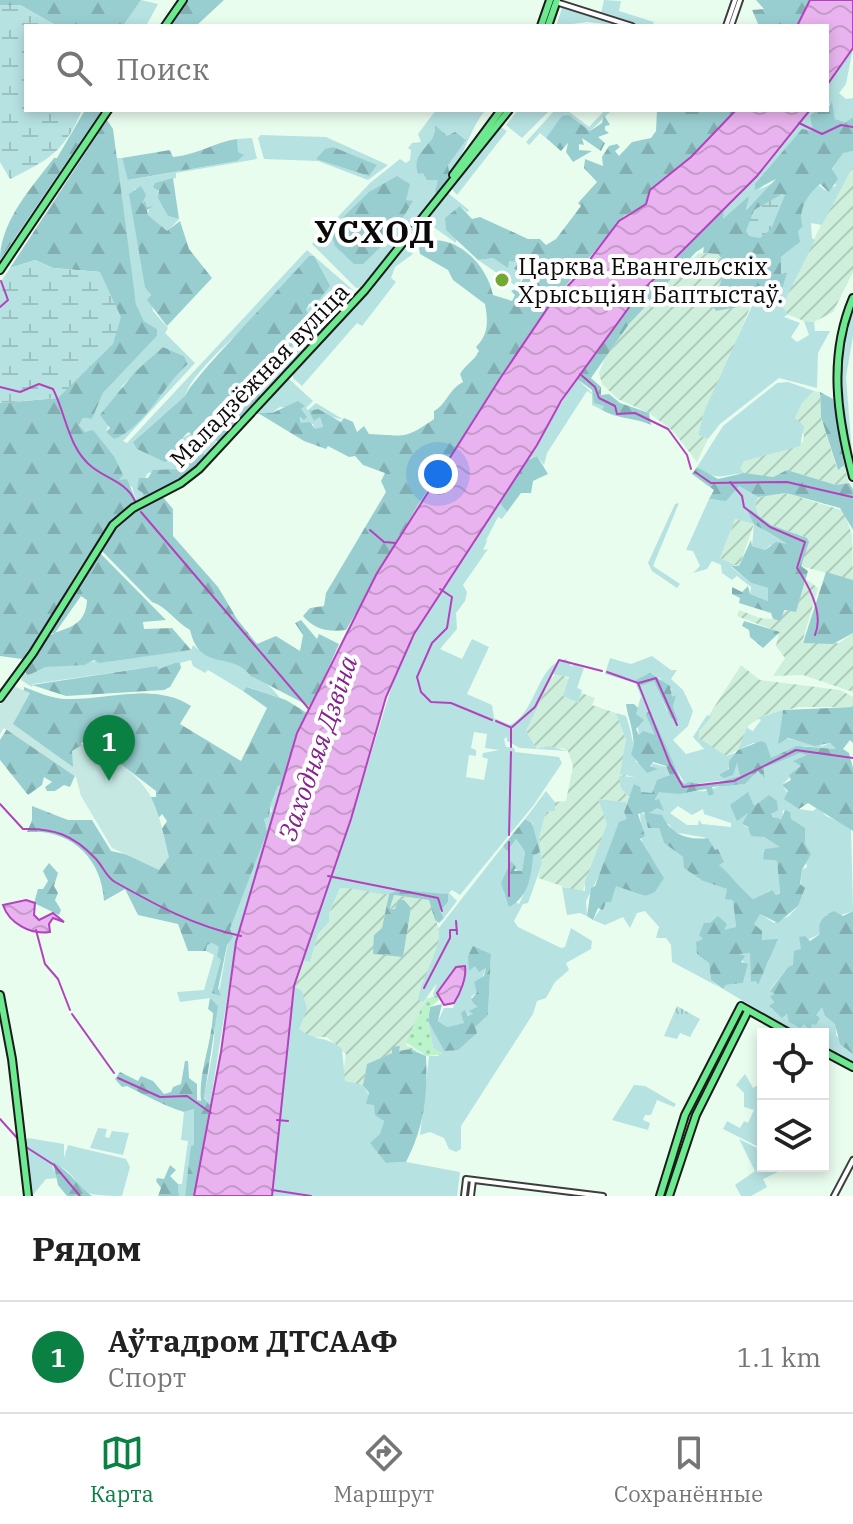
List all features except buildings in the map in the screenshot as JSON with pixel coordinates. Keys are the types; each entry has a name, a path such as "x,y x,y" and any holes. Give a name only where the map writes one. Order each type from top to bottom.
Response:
{"main road":[{"path":"166,24 183,0"},
{"path":"542,24 554,0"},
{"path":"548,24 554,0"},
{"path":"0,270 107,112"},
{"name":"Маладзёжная вуліца","path":"446,189 460,161 499,112"},
{"name":"Маладзёжная вуліца","path":"0,698 33,653 107,533 126,513 181,483 199,469 365,290 507,112"},
{"path":"853,298 842,331 836,373 840,420 853,477"},
{"path":"0,995 12,1059 28,1196"},
{"path":"660,1196 676,1137 698,1087 740,1008 780,1028"},
{"path":"669,1196 685,1142 748,1011"},
{"path":"829,1054 853,1067"},
{"path":"698,1087 707,1091"}],"street":[{"path":"554,0 626,24"},
{"path":"729,24 737,0"},
{"path":"834,1196 853,1160"},
{"path":"464,1196 466,1179 603,1196"},
{"path":"471,1196 473,1180"}],"shaded area":[{"path":"853,166 853,272 833,312 814,322 804,321 784,313 783,303 839,188"},
{"path":"699,253 718,254 727,265 712,305 740,302 746,298 752,302 721,382 704,412 698,435 708,439 697,462 673,431 649,413 618,399 602,384 599,373 605,358 629,324 661,287"},
{"path":"814,391 820,392 821,417 836,466 845,468 849,483 836,485 787,470 773,477 747,475 739,468 744,461 803,442 804,435 795,418 802,403"},
{"path":"786,493 844,511 852,535 853,580 800,566 807,538 771,525 759,516 755,505 758,497"},
{"path":"735,519 754,524 739,567 720,558"},
{"path":"806,579 818,588 802,643 839,643 853,633 853,692 803,675 773,676 785,658 776,646 779,632 737,616 739,610 760,618 781,620 783,611 796,611"},
{"path":"741,665 760,680 840,690 853,697 853,707 799,707 765,715 749,725 738,750 726,756 707,746 699,738 699,731"},
{"path":"557,672 569,679 563,696 578,703 581,693 595,698 592,705 616,713 626,740 625,793 631,799 627,802 598,799 607,824 582,893 538,878 542,864 539,838 546,812 555,811 555,802 566,801 573,766 568,751 563,748 537,749 526,731 547,683"},
{"path":"14,686 30,693 13,724 73,767 72,751 90,740 125,767 145,788 158,814 169,857 159,870 112,848 81,796 76,777 4,728 0,734 0,705"},
{"path":"356,887 389,894 382,929 374,935 374,954 403,956 411,909 390,908 394,895 429,900 441,935 425,997 429,998 406,1045 418,1051 393,1053 367,1064 363,1085 345,1081 346,1054 327,1037 308,1037 299,1029 302,991 294,986 301,960 310,962 318,934 329,922 329,913 340,888"}],"green space":[{"path":"0,0 141,0 124,24 53,24 20,5 0,5"},
{"path":"141,0 158,4 147,24 124,24"},
{"path":"188,0 224,0 198,24 170,24"},
{"path":"604,0 621,1 619,11 654,22 631,24 601,14"},
{"path":"756,0 810,0 798,24 758,24 752,10 764,9"},
{"path":"0,5 20,5 53,24 24,24 24,112 81,112 62,145 35,166 10,179 0,162"},
{"path":"563,5 618,24 587,22 557,24"},
{"path":"853,48 846,84 839,93 846,99 853,98 853,117 847,122 835,119 832,102 829,104 829,82"},
{"path":"832,101 835,119 846,122 853,117 853,151 843,153 832,169 838,179 829,192 820,184 805,202 803,226 798,231 800,242 781,257 781,274 787,273 782,289 776,296 776,290 763,293 758,289 737,307 716,311 712,305 727,265 718,254 703,253 704,247 696,252 629,324 591,378 601,387 601,395 609,394 620,403 649,413 651,425 602,410 604,406 594,403 592,390 577,379 643,289 724,209 723,219 749,196 746,210 776,179 755,190 755,184 802,129 813,131 810,116 814,112 829,112"},
{"path":"84,112 101,112 0,260 5,232 18,206 57,158"},
{"path":"434,112 484,112 456,168 444,186 450,176 448,165 465,138 447,136 437,130 418,161 423,173 438,180 439,195 363,287 356,288 312,244 370,183 400,159 406,163 410,160 411,150 408,148 412,143 421,142 418,134"},
{"path":"516,112 548,112 522,138 506,125"},
{"path":"553,112 570,112 589,127 603,112 610,112 590,131 569,115 546,138 540,133 529,145 526,142"},
{"path":"657,112 734,112 646,204 624,216 549,306 418,505 346,630 328,630 312,624 303,616 310,608 324,606 326,593 386,492 381,481 385,473 363,465 355,456 349,457 328,446 326,449 304,441 258,413 272,413 298,401 305,406 301,409 307,417 304,420 300,417 301,423 310,422 315,429 323,427 320,417 314,421 309,411 318,409 341,422 344,418 353,422 357,432 364,426 369,434 397,435 416,431 434,419 434,411 463,382 460,374 479,351 476,347 485,332 487,316 485,304 453,280 448,270 420,254 419,248 423,242 435,240 458,246 477,262 493,295 512,301 515,295 511,291 518,288 523,279 521,271 514,269 519,262 509,261 508,268 493,258 478,260 446,230 445,218 460,206 472,219 480,217 528,239 540,239 546,245 556,239 581,206 578,203 597,182 584,168 585,159 603,166 602,157 609,146 617,144 620,147 615,151 619,156 632,142 651,138 656,131"},
{"path":"808,112 814,112 810,116 814,131 759,190 776,181 744,211 722,221 724,209 757,176"},
{"path":"569,115 590,131 602,123 604,115 610,125 605,126 609,133 598,137 605,143 601,151 582,138 584,145 579,144 579,150 592,151 573,162 566,152 568,143 561,151 546,138 562,116"},
{"path":"107,120 113,129 136,304 144,321 157,329 157,336 103,393 92,419 83,418 79,425 85,432 93,430 114,456 123,475 119,480 127,479 137,503 121,515 92,550 31,652 22,659 0,656 0,403 58,398 100,272 53,268 35,260 10,268"},
{"path":"435,125 447,136 455,132 466,140 448,165 450,176 439,195 435,192 438,180 427,180 423,173 418,174 417,166 420,153 435,132"},
{"path":"501,127 507,131 457,195 450,187"},
{"path":"261,135 326,137 388,165 368,180 318,161 264,159 258,138"},
{"path":"252,138 257,159 176,173 176,178 155,183 168,216 179,219 167,232 148,215 149,207 143,205 143,197 134,188 153,311 168,328 165,333 195,363 123,441 127,443 307,250 353,290 352,301 261,396 258,394 243,410 240,407 314,320 306,310 326,292 258,320 223,347 194,379 186,395 133,442 178,448 184,437 201,429 213,437 226,423 228,425 206,456 203,453 181,469 148,473 144,480 144,499 137,503 132,487 119,480 114,456 93,431 85,432 79,425 83,418 92,419 103,393 157,336 157,329 144,321 136,304 114,158 122,158 129,180 237,161 237,139","holes":["163,347 184,356 188,364 136,424 114,439 106,432 122,386"]},
{"path":"237,139 238,152 244,155 237,161 128,180 122,158 170,150 173,157 182,156"},
{"path":"333,147 377,165 369,176 316,159 325,149"},
{"path":"853,151 853,166 822,225 811,223 812,238 815,240 782,306 788,314 784,317 800,323 791,337 797,342 809,335 804,321 814,322 815,331 830,331 818,353 817,388 779,378 720,424 708,439 698,435 704,412 752,306 746,298 758,289 763,293 777,290 778,295 787,273 781,274 781,257 796,245 797,231 803,225 802,209 806,198 817,184 825,190 836,186 832,170 843,152"},
{"path":"397,176 410,184 406,200 413,201 391,237 363,264 354,264 335,246 330,230 369,192"},
{"path":"173,178 179,219 168,216 158,198 159,191 153,187 155,183"},
{"path":"141,186 146,195 142,204 145,201 147,207 153,206 147,210 148,215 167,231 180,221 189,249 212,278 167,326 147,300 151,295 145,287 129,194"},
{"path":"448,193 469,210 467,212 460,206 456,243 425,221"},
{"path":"785,195 771,229 760,238 749,236 746,231 754,210"},
{"path":"403,247 413,254 395,267 391,278 396,282 362,326 357,323 302,386 293,378 293,372"},
{"path":"309,256 314,256 330,286 306,310 314,320 240,407 243,409 258,393 261,396 219,443 215,439 228,426 226,423 210,438 201,429 196,441 189,432 181,442 179,456 165,462 137,449 133,442 186,395 221,351"},
{"path":"493,258 501,263 515,259 519,262 521,284 516,286 478,260"},
{"path":"35,260 53,268 100,272 121,317 113,344 58,398 0,403 0,283 10,268"},
{"path":"853,304 853,336 846,377 853,467 839,393 841,355"},
{"path":"163,347 184,356 188,364 136,425 114,439 106,432 110,428 100,415 135,372"},
{"path":"288,378 313,401 306,408 308,410 316,403 344,420 309,411 314,420 320,417 323,427 315,430 313,424 301,423 301,409 280,407 272,413 257,414 256,411"},
{"path":"577,379 605,405 602,410 592,405 592,394 587,391 547,453 544,465 537,456 525,460"},
{"path":"788,382 814,391 802,403 795,418 804,426 800,446 744,461 740,468 744,473 715,476 697,467 723,426 777,383"},
{"path":"820,392 833,399 845,469 843,466 838,470 821,417"},
{"path":"203,453 206,456 188,476 144,499 143,493 137,489 139,478 148,478 153,470 180,469"},
{"path":"537,456 548,474 533,481 531,493 521,493 507,512 499,502 525,461"},
{"path":"697,467 718,479 744,473 773,477 787,470 836,485 849,483 853,489 853,530 840,508 786,493 758,497 739,486 726,501 709,499 714,490 692,474"},
{"path":"739,486 758,497 755,505 759,516 751,510 765,531 787,544 770,545 765,550 752,546 754,524 735,519 720,558 735,565 731,567 751,583 768,588 768,601 750,594 751,587 737,576 732,580 722,573 721,565 712,561 707,569 693,573 700,566 693,551 686,550 709,499 714,500"},
{"path":"162,496 173,509 173,536 218,587 257,644 276,636 300,651 303,635 295,623 301,620 317,639 319,634 339,644 311,707 251,676 243,668 201,652 190,630 152,602 102,551 126,518"},
{"path":"499,502 507,512 502,519 498,517 483,550 488,549 463,585 467,592 465,601 456,613 457,629 440,649 462,659 472,639 489,647 467,694 492,705 494,718 510,725 526,710 543,678 556,662 566,659 572,667 573,664 584,668 577,688 582,690 578,703 563,696 569,677 553,674 526,731 537,749 548,746 568,751 520,748 507,741 507,737 504,739 506,747 514,748 515,752 559,757 562,763 533,806 460,895 452,890 449,893 457,901 444,918 440,911 448,902 448,894 384,894 340,888 329,913 329,922 318,934 310,962 301,960 351,819 394,679 421,621","holes":["474,732 487,734 485,748 499,750 483,753 482,757 488,759 484,780 466,777 469,755 476,756 476,750 471,748"]},
{"path":"679,503 653,566 680,584 677,588 652,571 648,563 675,504"},
{"path":"751,510 771,525 807,538 809,542 801,566 808,571 796,612 784,610 781,621 773,619 771,613 739,603 740,598 732,594 732,587 742,592 748,586 750,594 768,601 768,588 751,583 731,566 739,566 751,540 752,546 765,550 776,542 787,544 754,524 748,512"},
{"path":"100,553 166,620 143,622 144,629 172,628 191,650 99,663 94,660 84,665 46,667 27,676 25,670 44,640 73,626 83,617 87,600 81,596 55,633 48,634"},
{"path":"826,572 853,580 853,633 833,644 803,643"},
{"path":"744,621 780,632 763,648 742,626"},
{"path":"193,645 206,654 250,672 280,698 248,687 243,691 208,670 205,673 193,666 191,660 159,669 157,666 33,684 32,687 21,680 25,670 27,676 46,667 191,650"},
{"path":"652,656 671,670 677,670 671,679 683,690 693,711 688,726 673,740 686,754 704,749 693,737 707,715 711,717 699,731 699,738 726,756 735,753 724,778 737,763 741,774 736,779 686,785 672,762 651,713 655,735 639,735 636,714 641,696 637,687 654,680 667,711 677,718 669,692 672,689 666,687 660,678 648,675 635,683 605,674 610,658 631,664"},
{"path":"180,663 181,668 170,687 164,690 66,696 32,685 157,666 159,669"},
{"path":"650,673 670,686 672,697 676,695 673,706 678,721 671,718 654,681 637,687 636,680"},
{"path":"24,687 61,699 147,694 177,699 191,706 180,724 241,761 267,708 243,691 247,687 286,700 307,713 283,785 278,786 269,817 264,819 267,832 230,929 233,937 227,945 218,989 221,996 212,993 221,960 217,956 219,947 212,943 207,945 206,951 188,951 178,924 138,915 125,889 104,901 97,872 81,849 57,835 27,832 32,820 32,806 68,820 92,820 111,851 143,858 167,821 162,814 154,823 151,797 156,797 156,791 89,740 81,743 84,755 70,787 64,785 55,791 47,791 45,787 52,782 44,777 42,785 28,795 0,760 0,740 23,703"},
{"path":"626,704 634,704 638,708 636,714 644,720 636,729 639,735 643,731 655,735 646,715 649,710 685,784 708,785 740,776 737,763 733,775 724,778 719,775 729,769 729,761 738,750 761,741 766,743 771,758 797,746 836,749 830,743 815,746 788,738 778,744 783,710 853,707 853,743 850,740 843,749 849,753 853,768 853,831 808,803 799,809 784,799 788,791 782,785 791,780 789,775 801,766 793,761 807,755 800,753 764,768 765,779 758,771 745,784 712,787 714,794 709,796 706,789 679,794 659,792 655,800 659,799 664,811 657,808 649,813 662,815 669,827 680,834 708,838 724,862 719,865 753,899 772,890 776,895 780,893 777,861 763,859 765,849 780,847 764,837 751,836 748,827 742,824 748,813 737,821 730,805 748,792 754,806 769,795 777,801 778,810 771,814 773,817 781,819 785,810 790,812 791,819 805,828 805,844 811,854 802,870 800,884 805,888 798,906 778,923 760,914 754,924 762,931 762,940 778,939 758,985 756,981 751,982 750,953 739,954 745,956 741,962 748,964 743,983 726,985 723,989 711,980 709,963 697,954 696,942 703,939 699,935 704,923 710,923 718,916 727,924 724,930 736,927 733,900 725,899 727,889 703,881 684,868 683,857 664,843 659,828 648,828 644,812 638,814 645,836 640,839 664,878 655,892 645,896 616,886 611,902 606,902 603,910 598,908 593,920 587,916 591,888 595,886 619,822 627,819 624,812 634,784 640,787 641,792 652,793 657,780 670,775 666,766 653,762 650,766 658,769 647,773 631,754 633,736"},
{"path":"783,710 779,737 823,746 830,743 836,749 803,746 770,759 766,743 753,743 738,750 747,728 753,731 761,720 758,718"},
{"path":"616,713 626,716 636,762 670,768 670,775 656,784 652,794 641,797 636,787 629,797 621,788 619,776 635,777 620,774 626,740"},
{"path":"800,752 807,755 801,760 802,765 782,785 799,809 813,811 818,807 826,816 851,827 853,911 824,921 820,934 807,940 794,966 788,967 770,990 776,994 771,1009 811,1024 816,1015 817,991 823,993 839,1019 835,1021 826,1015 824,1006 825,1016 836,1024 836,1035 853,1054 853,1063 829,1050 829,1028 789,1028 723,989 726,985 743,983 747,968 738,953 750,953 768,964 770,953 754,924 759,913 774,923 789,916 798,906 802,870 807,867 802,835 790,819 790,812 783,810 782,818 778,819 771,815 777,801 754,806 739,799 734,809 735,813 748,813 743,825 781,847 769,860 777,861 780,892 776,895 771,890 753,899 718,865 720,859 708,838 672,832 670,825 649,814 659,792 707,791 723,785 745,784 758,771 765,779 764,768","holes":["678,806 692,815 703,809 704,814 731,823 731,827 702,824 699,820 698,825 687,825 670,813"]},
{"path":"283,785 236,942 210,1105 204,1097 214,1036 210,998 180,1002 177,992 204,990 214,955 206,951 207,945 212,943 219,947 222,960 215,987 218,990 220,987 230,930 264,819 272,811 270,803 278,786"},
{"path":"546,791 555,802 555,811 546,812 539,838 542,864 528,903 523,904 514,921 518,927 561,948 565,947 571,928 592,941 591,949 566,963 569,970 555,982 546,998 537,1001 533,1014 461,1126 461,1149 456,1152 449,1149 444,1138 430,1132 420,1135 429,1056 439,1056 433,1048 428,1021 444,1051 488,1015 491,954 473,947 469,970 475,965 486,968 477,992 471,997 477,1008 470,1017 465,1011 465,1023 447,1027 438,1021 444,1008 453,1008 466,975 456,967 435,998 433,994 437,983 423,1002 418,1000 420,991 438,943 438,929 503,846 507,850 515,838 525,852 522,871 518,874 516,869 508,873 504,894 519,904 530,875 532,855 533,823 525,819"},
{"path":"598,799 627,802 624,812 628,819 586,901 587,916 580,913 567,915 562,887 585,891 585,882 607,824"},
{"path":"640,811 659,828 664,843 683,857 703,881 728,889 726,895 734,900 736,927 726,931 710,923 702,930 704,939 699,948 709,963 711,980 719,987 672,962 671,945 666,938 656,938 659,927 645,911 637,913 630,928 623,917 605,925 593,920 616,885 645,896 658,868 642,846"},
{"path":"525,819 532,823 540,852 533,856 530,880 524,893 509,907 501,883 511,861 516,867 514,871 522,871 525,852 516,839 507,851 503,846"},
{"path":"49,863 58,873 54,886 58,893 55,900 61,910 59,915 34,903 38,889 43,889 48,881 43,871"},
{"path":"399,890 448,894 448,902 440,911 444,918 439,923 435,920 429,900 394,895 390,908 395,909 398,900 404,900 411,908 403,957 373,954 374,935 382,928 389,894"},
{"path":"834,911 843,916 853,911 853,1054 840,1044 835,1024 825,1016 822,1007 816,1015 820,1018 816,1025 808,1028 804,1024 800,1028 789,1022 787,1014 782,1018 769,1006 774,1002 770,996 775,994 770,991 788,967 793,965 794,951 801,949 799,937 805,936 810,941 820,934 819,926"},
{"path":"473,946 491,954 488,1015 475,1027 477,1033 458,1050 444,1051 428,1021 430,1007 442,1004 438,1021 447,1027 464,1023 461,1013 465,1010 468,1016 473,1014 469,1011 477,1007 471,1000 477,992 474,982 484,976 486,968 479,972 475,966 469,971 468,956"},
{"path":"294,986 302,991 307,1009 299,1029 342,1049 345,1081 363,1085 384,1121 380,1135 386,1163 406,1162 460,1172 457,1196 272,1196"},
{"path":"210,998 218,1006 204,1098 210,1105 194,1196 185,1196 191,1146 194,1145 194,1109 184,1112 177,1110 127,1086 122,1087 115,1079 120,1072 138,1081 141,1076 153,1081 164,1094 181,1084 185,1061 188,1061 189,1078 197,1084 197,1100 201,1101 201,1079 213,1013 208,1009"},
{"path":"677,1006 700,1019 690,1037 680,1033 677,1039 664,1036"},
{"path":"400,1046 399,1051 410,1049 426,1056 425,1097 421,1124 406,1162 386,1163 370,1143 380,1134 384,1121 375,1115 374,1105 366,1104 369,1093 363,1085 367,1064 392,1053 392,1047"},
{"path":"745,1074 753,1088 757,1086 757,1146 723,1129 727,1121 740,1128 744,1121 748,1123 754,1110 744,1107 744,1093 736,1085"},
{"path":"634,1085 645,1086 676,1104 674,1107 657,1100 651,1115 645,1115 643,1120 650,1123 648,1130 612,1120"},
{"path":"194,1109 197,1130 194,1152 185,1196 179,1196 178,1184 182,1184 188,1141 181,1140 184,1112"},
{"path":"98,1128 107,1129 105,1137 109,1138 112,1131 129,1133 123,1155 90,1148"},
{"path":"28,1138 64,1144 64,1158 68,1145 126,1159 130,1167 122,1196 87,1193 67,1171 52,1165 57,1178 46,1179 32,1196 24,1142"},
{"path":"739,1139 757,1148 757,1172 778,1172 763,1179 767,1187 751,1196 741,1196 735,1185 755,1171"},
{"path":"53,1162 92,1196 67,1196 58,1185"},
{"path":"170,1165 176,1170 170,1176 178,1184 179,1196 158,1196 161,1188 157,1178 164,1179"}],"sand":[{"path":"438,995 440,999 430,1007 428,1021 433,1048 444,1054 426,1056 406,1042 422,1007 429,998"}],"water":[{"path":"810,0 853,0 853,48 829,82 829,24 798,24"},
{"name":"Заходняя Дзвіна","path":"734,112 808,112 757,176 638,295 561,401 537,445 414,634 386,697 351,819 294,986 272,1196 194,1196 221,1052 236,942 297,733 377,573 549,306 579,274 619,221 646,204 650,190 691,157"},
{"path":"26,900 35,903 34,915 39,920 53,913 64,922 53,918 49,924 50,932 35,932 21,926 10,917 3,905"},
{"path":"465,966 464,980 454,1003 444,1005 437,993 456,967"}],"waterway":[{"path":"799,123 822,134 841,125 853,127"},
{"path":"0,307 8,300 1,281"},
{"path":"580,374 595,387 599,398 615,406 617,414 635,413 668,429 687,455 691,469"},
{"path":"0,387 20,392 39,384 53,389 73,441 84,459 121,485 135,501"},
{"path":"695,472 711,483 787,482 852,497"},
{"path":"730,482 742,496 744,507 770,527 805,542 797,568 816,609 815,635"},
{"name":"Заходняя Дзвіна","path":"141,512 309,709"},
{"path":"370,530 384,542 396,543"},
{"path":"440,589 452,597 447,628 432,643 417,677 421,692 431,702 451,703 492,720"},
{"path":"511,728 535,707 559,660 602,671"},
{"path":"607,672 638,683 670,764 683,787 734,781 796,750 853,758"},
{"path":"639,683 656,678 677,725"},
{"path":"496,721 510,727"},
{"path":"511,729 511,747"},
{"path":"509,835 511,752"},
{"path":"0,804 23,829 44,830 71,838 95,858 112,880 130,891 191,921 241,936"},
{"path":"509,842 509,896"},
{"path":"328,876 438,898 442,911"},
{"path":"456,921 457,934"},
{"path":"36,930 45,964 58,979 70,1010"},
{"path":"424,988 450,938 450,930 457,930"},
{"path":"72,1014 114,1073"},
{"path":"118,1078 160,1097 187,1096 211,1113"},
{"path":"0,1119 18,1139"},
{"path":"277,1120 288,1121"},
{"path":"26,1147 54,1165 80,1196"},
{"path":"272,1190 311,1196"}],"place":[{"name":"Царква Евангельскіх Хрысьціян Баптыстаў.","path":"502,280"},
{"name":"Аўтадром ДТСААФ","path":"109,781"}],"district":[{"name":"УСХОД","path":"375,231"}]}
